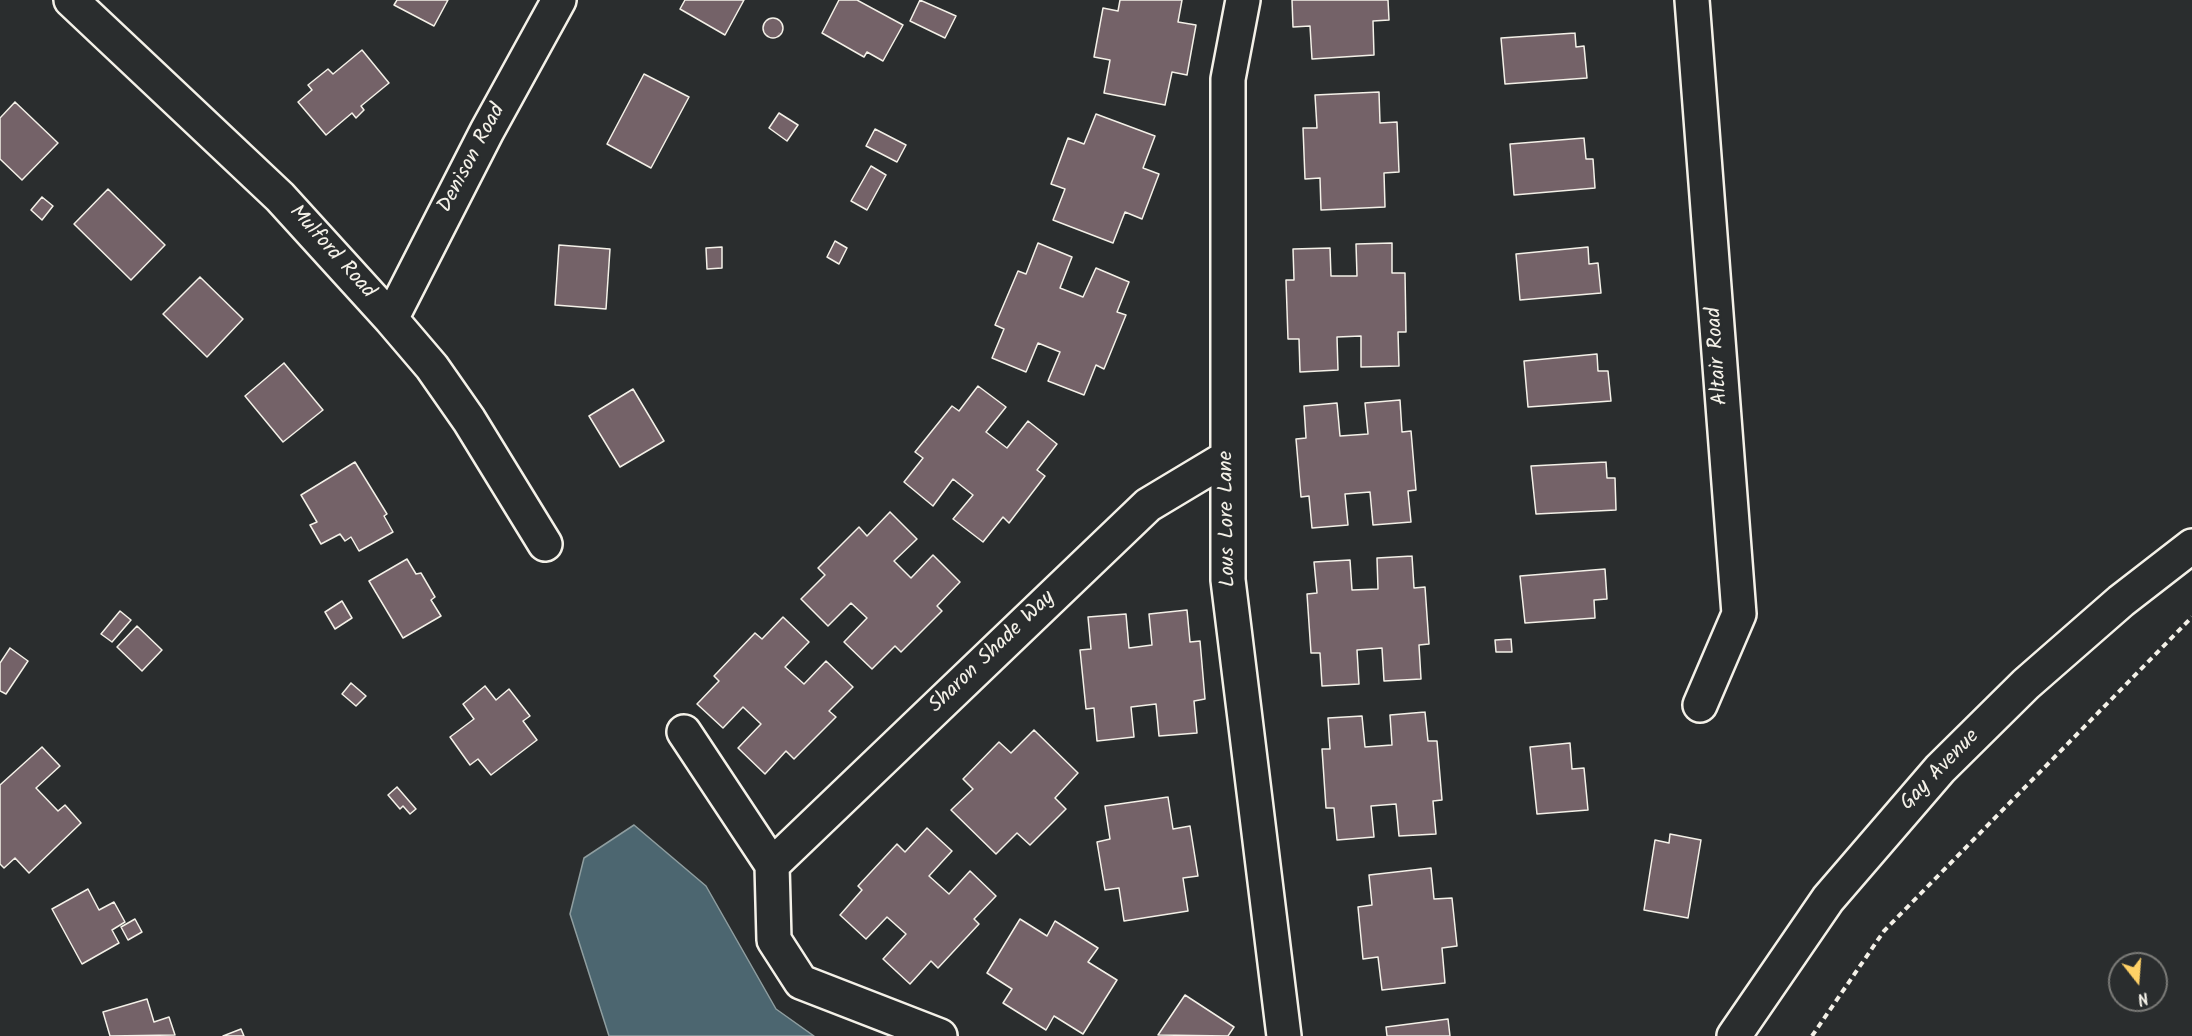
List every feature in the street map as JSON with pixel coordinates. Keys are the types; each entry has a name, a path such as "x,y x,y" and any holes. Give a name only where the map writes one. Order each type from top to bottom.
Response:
{"street":[{"name":"Mulford Road","path":"70,0 280,197 391,319 432,367 469,420 545,544"},
{"name":"Denison Road","path":"391,319 487,130 559,0"},
{"name":"Lous Lore Lane","path":"1243,0 1228,79 1228,580 1284,1036"},
{"name":"Altair Road","path":"1692,0 1738,614 1700,705"},
{"name":"Sharon Shade Way","path":"772,865 1148,505 1228,458"},
{"name":"Gay Avenue","path":"1734,1036 1828,899 1940,769 2026,684 2121,601 2192,546"},
{"path":"684,732 772,865 774,940 801,982 940,1036"}],"path":[{"path":"1812,1036 1884,931 2192,617"}],"water":[{"path":"634,825 706,886 776,1009 814,1036 609,1036 570,914 584,858"}],"building":[{"path":"397,0 448,0 434,26 394,5"},
{"path":"685,0 744,0 725,35 680,9"},
{"path":"839,0 857,0 903,25 883,61 867,52 864,57 822,33"},
{"path":"920,0 956,16 945,38 910,21"},
{"path":"1120,0 1182,0 1178,22 1196,25 1187,75 1172,72 1165,105 1104,93 1110,60 1094,57 1103,8 1118,11"},
{"path":"1292,0 1388,0 1389,20 1373,21 1374,55 1312,59 1310,26 1293,27"},
{"path":"773,18 780,21 783,28 780,35 773,38 766,35 763,28 766,21"},
{"path":"1575,33 1576,47 1584,46 1587,78 1505,84 1501,38"},
{"path":"362,50 389,83 361,106 364,110 356,118 352,113 326,135 298,102 312,90 308,85 328,69 333,74"},
{"path":"644,74 689,97 651,168 607,144"},
{"path":"1379,92 1380,123 1397,122 1399,172 1384,173 1385,207 1321,210 1320,178 1305,179 1303,128 1317,128 1315,95"},
{"path":"15,102 58,143 22,180 0,159 0,118"},
{"path":"779,113 798,125 787,141 769,128"},
{"path":"1096,114 1155,136 1143,168 1159,174 1142,219 1125,212 1113,243 1053,220 1065,189 1051,184 1068,138 1084,144"},
{"path":"875,129 906,145 897,162 866,146"},
{"path":"1584,138 1586,159 1593,159 1595,188 1514,195 1510,144"},
{"path":"871,166 886,175 867,210 851,201"},
{"path":"108,189 165,245 131,280 74,224"},
{"path":"42,197 53,206 42,220 31,210"},
{"path":"835,241 847,248 839,264 827,257"},
{"path":"1038,243 1072,257 1060,288 1083,297 1096,268 1129,282 1117,312 1126,315 1104,369 1096,365 1084,395 1048,381 1060,352 1038,343 1026,372 992,358 1004,329 995,325 1018,271 1026,274"},
{"path":"1392,243 1392,273 1405,273 1406,332 1398,332 1399,366 1361,367 1361,336 1337,337 1338,370 1300,372 1299,339 1288,339 1286,280 1294,280 1293,249 1330,248 1331,276 1357,276 1356,244"},
{"path":"559,245 610,249 606,309 555,305"},
{"path":"722,247 722,268 707,269 706,248"},
{"path":"1588,247 1589,264 1598,263 1601,293 1520,300 1516,254"},
{"path":"200,277 243,319 207,357 163,314"},
{"path":"1597,354 1598,371 1608,371 1611,401 1528,407 1524,361"},
{"path":"284,363 323,410 283,442 245,396"},
{"path":"978,386 1006,407 986,432 1007,448 1028,421 1057,444 1037,470 1045,476 1009,523 1003,517 983,542 953,519 973,495 953,479 933,506 904,482 923,458 915,452 952,406 959,411"},
{"path":"633,389 664,441 620,467 589,416"},
{"path":"1400,400 1402,432 1411,431 1416,490 1408,491 1411,522 1373,525 1370,492 1345,494 1348,525 1312,528 1309,496 1301,497 1296,439 1306,438 1304,406 1337,403 1340,436 1368,434 1365,403"},
{"path":"355,462 387,514 384,516 393,532 359,551 351,537 345,541 340,534 321,544 310,525 317,522 301,495"},
{"path":"1606,462 1607,478 1615,478 1616,510 1536,514 1531,466"},
{"path":"890,512 917,539 894,561 911,578 933,555 960,582 937,606 942,611 901,652 895,646 872,669 844,642 867,618 851,603 828,626 801,599 825,575 818,568 859,527 867,536"},
{"path":"1412,556 1414,588 1425,587 1429,644 1419,645 1421,679 1384,681 1382,648 1357,650 1359,684 1322,686 1320,653 1311,653 1307,594 1317,593 1314,562 1350,560 1352,590 1378,589 1377,558"},
{"path":"407,559 416,574 421,573 435,597 431,600 441,616 403,638 369,581"},
{"path":"1605,569 1607,599 1594,600 1595,618 1525,623 1520,576"},
{"path":"342,601 352,618 335,629 325,612"},
{"path":"1187,610 1190,642 1200,641 1205,699 1194,701 1197,733 1159,736 1156,704 1131,707 1134,737 1097,741 1094,708 1086,709 1080,650 1091,649 1088,617 1126,614 1129,648 1152,645 1149,614"},
{"path":"120,611 131,620 112,642 101,634"},
{"path":"783,617 809,642 785,667 804,684 826,661 853,687 829,711 836,717 794,759 786,751 765,774 738,748 761,724 743,707 723,728 697,704 719,681 714,676 755,633 762,639"},
{"path":"137,626 162,650 142,671 117,647"},
{"path":"1511,639 1512,652 1496,652 1495,640"},
{"path":"10,648 28,661 6,694 0,691 0,663"},
{"path":"351,683 366,696 356,706 342,694"},
{"path":"485,686 496,700 509,689 530,716 523,721 537,740 491,775 478,759 470,765 450,737 474,719 463,704"},
{"path":"1425,712 1428,741 1437,741 1442,800 1433,801 1436,834 1399,836 1396,804 1371,806 1374,837 1337,840 1334,808 1326,808 1322,749 1330,749 1328,718 1362,716 1365,747 1392,745 1390,715"},
{"path":"1034,730 1078,773 1055,798 1066,809 1030,845 1017,833 996,854 951,810 973,789 963,779 999,742 1011,753"},
{"path":"1570,743 1572,769 1584,768 1588,810 1537,814 1530,747"},
{"path":"42,747 60,766 36,788 58,811 65,805 81,823 29,873 15,858 4,868 0,864 0,785"},
{"path":"397,787 416,809 410,814 403,806 400,809 388,795"},
{"path":"1168,797 1173,829 1190,826 1198,876 1183,878 1188,911 1124,921 1119,888 1105,890 1097,842 1110,839 1105,806"},
{"path":"927,828 952,851 929,876 949,894 970,871 996,896 974,919 979,924 938,968 931,961 910,984 883,959 906,934 887,917 866,939 840,915 862,890 858,886 897,844 905,852"},
{"path":"1670,834 1701,840 1688,918 1644,910 1655,840 1669,843"},
{"path":"1431,868 1434,899 1452,898 1457,946 1442,948 1445,983 1382,990 1378,957 1363,959 1358,907 1372,905 1369,875"},
{"path":"88,889 99,910 114,902 125,922 112,930 119,943 82,964 52,909"},
{"path":"135,919 142,932 128,940 121,927"},
{"path":"1020,919 1047,936 1055,921 1098,948 1088,962 1117,980 1083,1034 1054,1016 1046,1030 1003,1003 1012,989 987,973"},
{"path":"1185,995 1234,1027 1228,1036 1158,1035"},
{"path":"147,999 154,1022 169,1017 175,1035 110,1036 103,1012"},
{"path":"1448,1019 1450,1036 1387,1036 1386,1027"},
{"path":"241,1029 244,1036 223,1036"}]}
